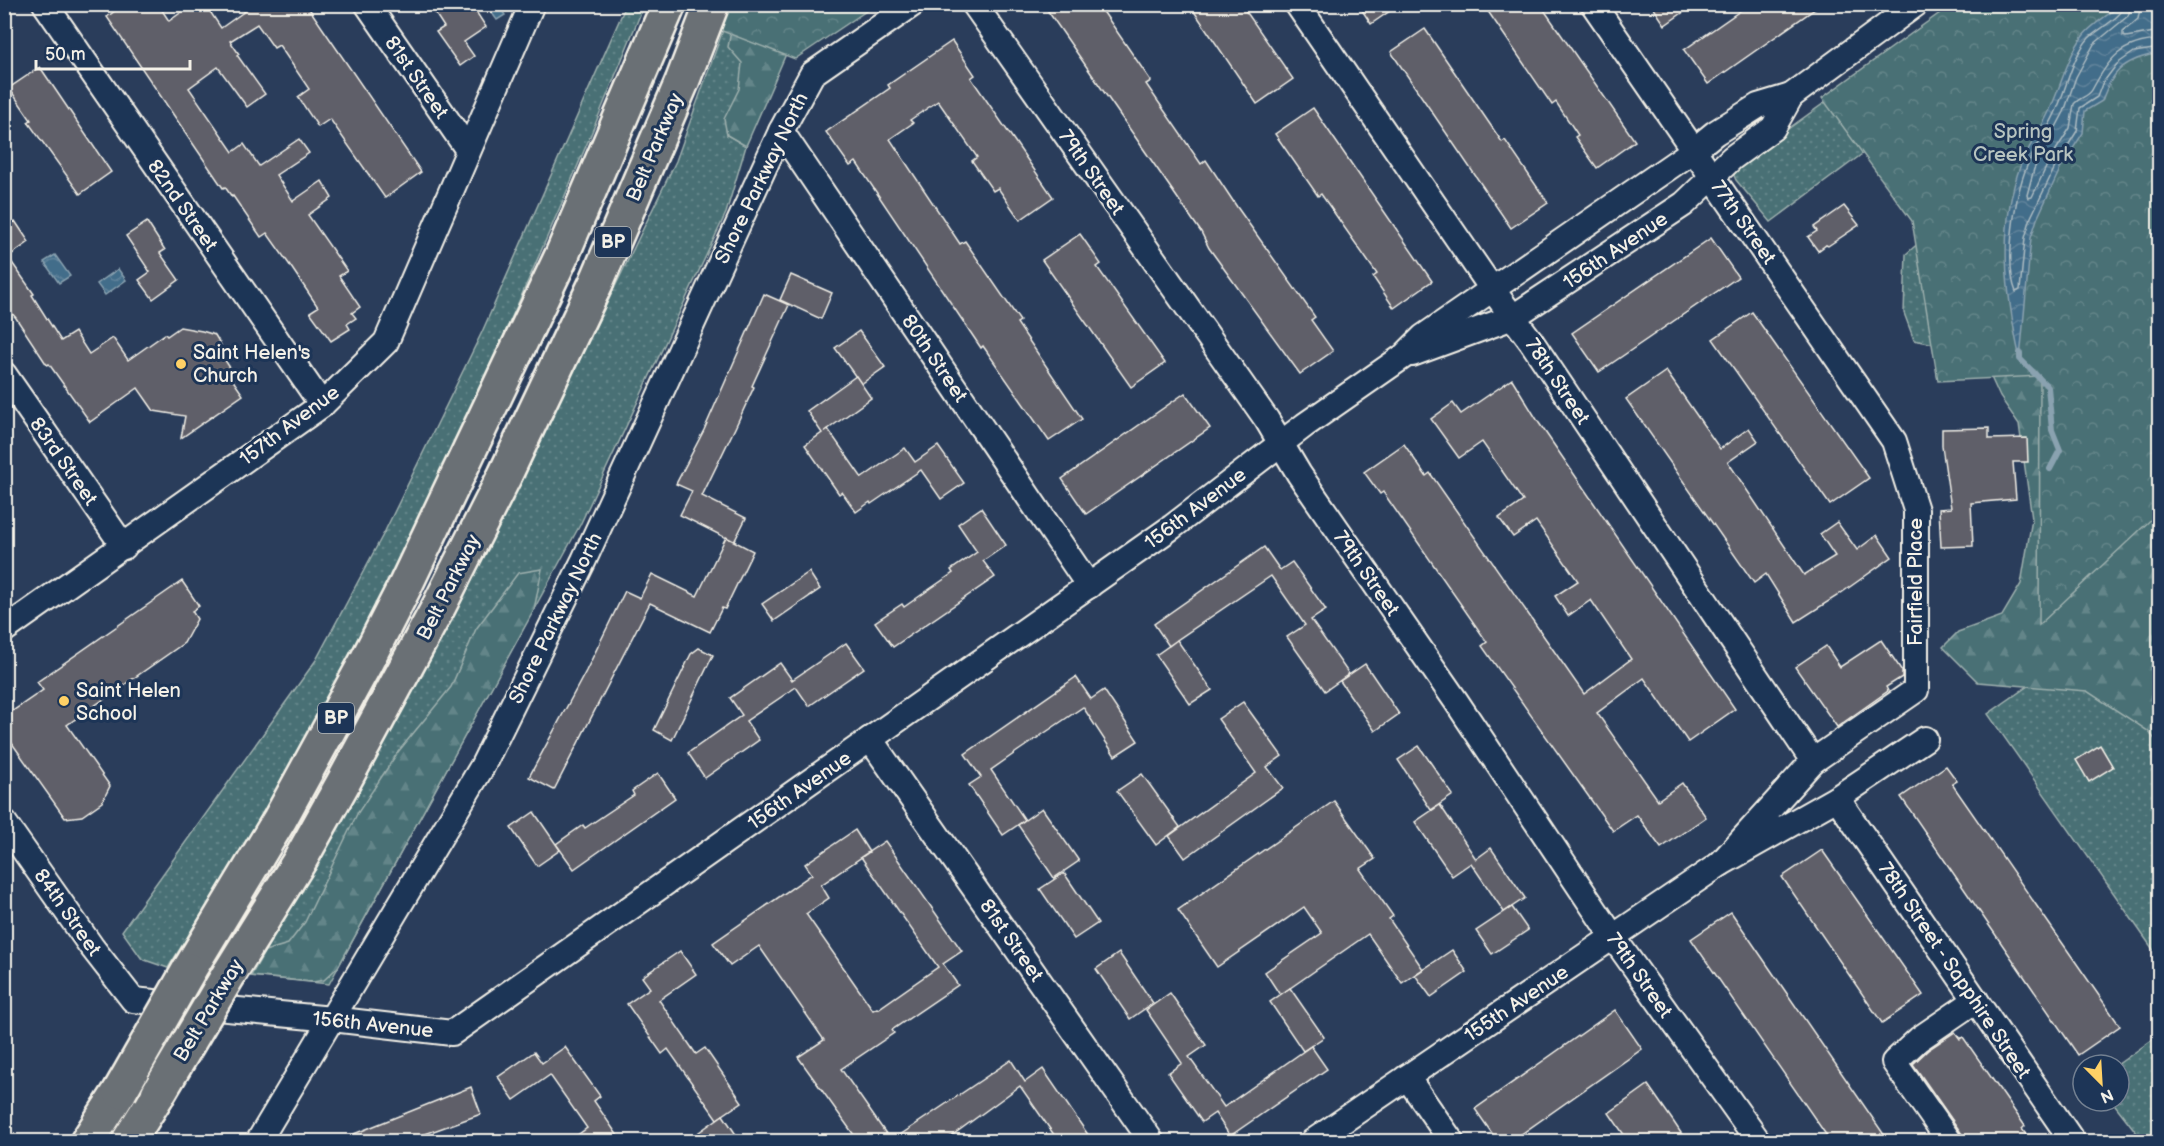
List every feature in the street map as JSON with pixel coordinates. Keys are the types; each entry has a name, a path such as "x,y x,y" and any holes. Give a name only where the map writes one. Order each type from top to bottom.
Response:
{"highway":[{"name":"Belt Parkway","path":"87,1142 120,1091 189,970 280,819 406,584 567,245 669,4"},
{"name":"Belt Parkway","path":"128,1142 300,860 439,606 505,475 596,283 678,92 712,4"}],"street":[{"name":"82nd Street","path":"45,4 322,405"},
{"name":"81st Street","path":"367,4 468,150"},
{"name":"157th Avenue","path":"4,630 322,405 386,342 532,4"},
{"name":"Shore Parkway North","path":"258,1142 482,767 584,560 780,131 812,74 912,4"},
{"name":"79th Street","path":"974,4 1267,420 1281,445 1613,937 1759,1142"},
{"name":"78th Street","path":"1298,4 1492,289 1531,340 1813,761"},
{"name":"77th Street","path":"1593,4 1894,441"},
{"name":"156th Avenue","path":"133,1000 142,1003 332,1019 452,1033 1172,527 1281,445 1305,424 1404,356 1423,337 1694,150 1715,133 1758,106 1791,96 1904,8"},
{"name":"156th Avenue","path":"1404,356 1425,351 1513,317 1684,204 1732,158 1773,128 1791,96"},
{"name":"80th Street","path":"780,131 1089,586"},
{"name":"83rd Street","path":"4,374 124,547"},
{"name":"Fairfield Place","path":"1894,441 1916,510 1916,690"},
{"name":"155th Avenue","path":"1720,864 1813,761 1916,690"},
{"name":"81st Street","path":"870,739 1152,1142"},
{"name":"155th Avenue","path":"1312,1142 1720,864 1837,798 1925,740"},
{"name":"78th Street - Sapphire Street","path":"1837,798 2073,1142"},
{"name":"84th Street","path":"4,822 91,946 126,994 133,1000"},
{"path":"1950,1142 1894,1062 1919,1039 1976,1000"},
{"path":"1407,1077 1452,1142"}],"green space":[{"path":"626,5 644,5 572,180 496,353 374,610 293,764 168,968 142,959 122,931 316,660 385,531 482,332"},
{"path":"712,5 875,5 795,59 704,24"},
{"path":"732,5 740,46 742,78 738,95 727,114 726,126 727,135 746,146 726,213 580,525 329,984 251,976 412,691 579,361 676,161"},
{"name":"Spring Creek Park","path":"1951,5 2159,5 2159,512 2039,625 2040,376 1938,381 1912,221 1822,98"},
{"path":"1961,5 1980,353 1914,340 1904,313 1906,254 1938,226 1885,137 1771,222 1736,180 1732,171"},
{"path":"802,17 746,146 727,135 724,119 739,89 742,63 728,47 733,20"},
{"path":"2160,345 2159,744 2148,731 2087,691 1978,682 1943,647 1958,632 2002,616 2021,584 2032,519 2019,424 2000,397 1980,353"},
{"path":"542,569 534,610 338,967 324,980 313,982 251,976 265,951 288,944 305,922 357,814 398,752 451,687 476,629 518,573"},
{"path":"2159,594 2159,958 1988,714"},
{"path":"2159,1035 2159,1141 2143,1141 2121,1113 2131,1113 2131,1055"}],"water":[{"path":"2122,4 2159,5 2159,53 2138,58 2123,67 2111,80 2102,101 2085,111 2083,133 2061,167 2037,219 2031,238 2020,359 2011,310 2006,261 2006,237 2013,188 2021,164 2048,114 2077,44 2091,27"},
{"path":"486,5 501,5 499,6 505,15 497,20"},
{"path":"55,255 70,276 59,283 44,262"},
{"path":"118,269 126,280 105,295 97,284"}],"building":[{"path":"124,4 158,4 169,21 193,4 205,4 221,28 255,4 306,4 421,172 385,198 330,119 318,127 298,97 309,89 279,45 274,48 257,24 230,41 239,54 237,55 265,94 247,107 218,67 189,88 233,152 244,144 259,166 299,139 309,153 276,175 293,201 322,181 332,198 308,215 347,271 339,276 360,307 352,313 356,318 347,324 350,329 331,341 310,312 318,307 289,264 267,233 261,237 233,196 225,187 223,188 107,17"},
{"path":"429,4 471,4 486,27 464,42 474,56 460,66 436,32 444,27"},
{"path":"1043,4 1098,4 1151,81 1146,84 1201,164 1206,160 1315,317 1311,320 1333,351 1300,374 1209,248 1201,232"},
{"path":"1189,4 1241,4 1293,79 1257,104"},
{"path":"1358,4 1400,4 1371,24"},
{"path":"1483,4 1540,4 1635,141 1597,168 1575,137 1578,135 1556,102 1552,105"},
{"path":"1651,4 1695,4 1665,25"},
{"path":"1750,4 1822,4 1708,84 1684,50"},
{"path":"1425,29 1502,142 1505,140 1548,203 1511,228 1391,52"},
{"path":"952,41 975,75 971,78 1053,197 1020,220 998,188 993,191 972,161 977,157 938,101 910,120 913,123 890,139 960,244 965,241 1020,321 1017,323 1082,419 1049,441 983,346 981,348 856,162 850,166 826,132 890,88 888,85"},
{"path":"40,67 111,172 80,194 28,122 31,120 9,88"},
{"path":"1313,108 1432,281 1394,308 1373,277 1377,274 1321,194 1318,196 1275,134"},
{"path":"1844,206 1859,225 1818,251 1808,237 1817,231 1814,227"},
{"path":"15,221 29,242 8,257 34,294 32,295 61,341 75,332 89,354 113,338 128,360 165,334 167,336 180,327 202,331 215,335 221,345 217,348 236,377 232,379 243,395 181,438 185,416 154,411 138,388 90,422 4,304 4,228"},
{"path":"147,222 165,250 160,253 179,280 153,299 139,280 150,272 126,236"},
{"path":"1080,234 1101,264 1097,267 1165,363 1131,387 1042,260"},
{"path":"1711,238 1738,277 1599,372 1572,333"},
{"path":"791,275 832,293 821,319 780,300"},
{"path":"764,294 789,305 752,386 754,387 702,496 746,518 734,542 680,515 692,491 676,484 704,430"},
{"path":"1752,312 1869,478 1830,505 1713,339"},
{"path":"859,331 885,367 861,384 835,348"},
{"path":"1666,371 1720,449 1749,428 1758,441 1728,462 1804,575 1835,556 1820,534 1837,522 1857,550 1877,535 1892,557 1796,622 1766,574 1754,583 1626,399"},
{"path":"856,376 871,398 828,429 862,478 905,448 915,462 938,446 964,483 941,499 921,470 856,512 842,492 839,494 805,445 822,433 807,411"},
{"path":"1512,379 1539,423 1735,709 1688,742 1644,678 1597,713 1658,800 1682,783 1706,817 1661,848 1637,815 1613,831 1482,646 1487,642 1383,492 1380,494 1364,472 1404,444 1426,476 1430,473 1584,694 1631,659 1591,600 1568,616 1555,596 1578,581 1536,521 1513,537 1499,518 1523,501 1482,442 1459,458 1431,419 1453,403 1461,414"},
{"path":"1185,393 1210,428 1086,514 1062,479"},
{"path":"1989,428 1989,439 2027,438 2028,462 2013,462 2016,499 1971,503 1973,546 1941,547 1939,509 1951,508 1942,446 1942,429"},
{"path":"981,508 1006,545 983,561 995,577 893,647 875,622 902,604 904,607 953,573 951,570 977,552 958,524"},
{"path":"726,537 753,551 725,609 722,608 710,632 650,603 554,790 529,777 586,671 625,591 640,598 652,574 697,596"},
{"path":"1264,547 1280,570 1292,562 1326,610 1311,620 1349,674 1325,691 1287,637 1305,625 1271,576 1177,640 1212,690 1190,704 1156,655 1169,646 1154,624"},
{"path":"809,572 820,589 774,621 762,604"},
{"name":"Saint Helen School","path":"182,581 199,606 192,611 197,619 184,643 67,725 110,786 102,802 82,816 65,818 4,732 4,717 43,690 37,682"},
{"path":"1881,640 1902,671 1902,677 1886,687 1888,691 1837,727 1795,667 1826,646 1840,667"},
{"path":"846,643 864,668 809,706 796,687 746,721 759,740 705,778 688,753 742,715 730,698 780,663 792,680"},
{"path":"699,648 713,655 672,740 654,730 691,654"},
{"path":"1365,664 1399,714 1375,731 1340,681"},
{"path":"1076,677 1091,699 1104,690 1138,741 1115,756 1083,707 1018,751 991,770 1025,820 1003,835 969,785 981,777 965,754"},
{"path":"1243,702 1282,756 1267,767 1283,788 1185,858 1169,836 1256,773 1218,719"},
{"path":"2100,745 2113,767 2089,782 2076,760"},
{"path":"1419,746 1453,795 1431,810 1398,760"},
{"path":"1946,766 1957,781 1952,784 2120,1026 2081,1053 2077,1053 1901,797"},
{"path":"658,773 675,798 574,869 556,844 583,825 585,828 634,795 632,791"},
{"path":"1142,774 1180,827 1156,845 1117,791"},
{"path":"1334,801 1375,859 1360,869 1393,916 1389,919 1423,969 1402,983 1368,934 1280,995 1265,972 1322,933 1304,907 1217,967 1178,910"},
{"path":"1440,805 1476,859 1491,848 1525,898 1504,912 1471,863 1452,876 1415,822"},
{"path":"1042,808 1079,861 1054,878 1018,825"},
{"path":"534,812 560,850 537,866 511,828"},
{"path":"855,830 869,852 885,841 962,951 943,964 958,985 892,1030 894,1033 841,1069 891,1141 1011,1060 1025,1082 1043,1069 1093,1142 1059,1142 1020,1086 943,1142 859,1142 798,1057 824,1040 759,946 730,966 713,943 812,874 805,864","holes":["861,857 938,967 878,1009 873,1010 806,914 829,898 821,885"]},
{"path":"1822,850 1923,995 1882,1023 1782,877"},
{"path":"1064,873 1098,923 1074,939 1040,889"},
{"path":"1512,907 1528,930 1492,954 1476,931"},
{"path":"1731,912 1889,1142 1831,1142 1691,939"},
{"path":"1452,950 1467,972 1431,997 1415,975"},
{"path":"680,951 696,974 659,1000 696,1054 705,1048 742,1102 717,1119 668,1049 662,1054 627,1004 650,988 642,977"},
{"path":"1119,953 1153,1003 1130,1019 1096,969"},
{"path":"1290,988 1324,1037 1303,1051 1270,1002"},
{"path":"1170,993 1206,1045 1189,1057 1224,1107 1311,1046 1327,1069 1230,1136 1215,1113 1202,1122 1168,1073 1182,1063 1146,1010"},
{"path":"1615,1010 1642,1049 1510,1142 1498,1142 1475,1109"},
{"path":"1955,1032 1960,1039 1963,1037 2025,1126 2022,1129 2031,1142 1964,1142 1962,1134 1913,1064 1928,1050"},
{"path":"565,1047 600,1096 594,1101 622,1142 568,1142 587,1128 550,1075 514,1100 498,1077 534,1052 542,1063"},
{"path":"1648,1085 1687,1142 1629,1142 1609,1113"},
{"path":"471,1087 481,1114 403,1142 334,1142"},
{"path":"723,1115 741,1142 685,1142"}],"waterway":[{"path":"2020,353 2020,359 2048,387 2052,430 2060,450 2050,469"}],"place":[{"name":"Saint Helen's Church","path":"181,364"},
{"name":"Saint Helen School","path":"64,701"}]}
